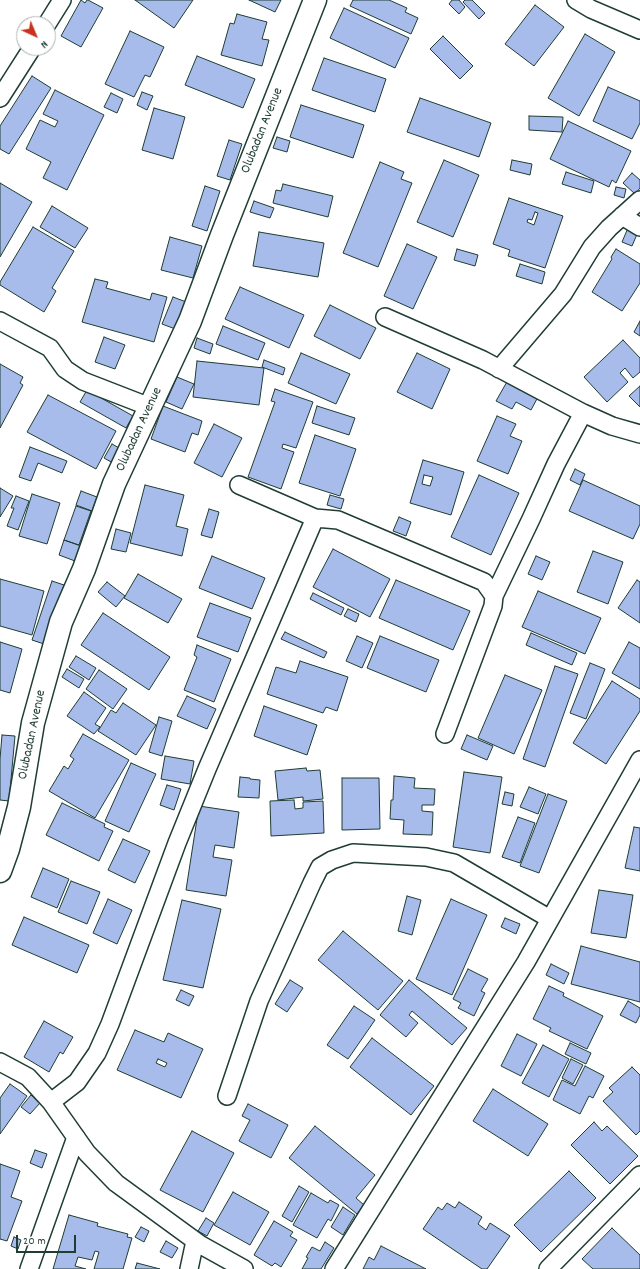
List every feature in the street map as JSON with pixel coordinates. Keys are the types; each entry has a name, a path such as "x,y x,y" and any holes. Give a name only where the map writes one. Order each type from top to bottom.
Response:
{"street":[{"path":"52,16 62,0"},
{"name":"Olubadan Avenue","path":"0,871 8,849 19,807 33,724 61,622 84,569 114,484 190,321 222,235 315,0"},
{"path":"576,0 591,9 640,30"},
{"path":"0,98 27,56"},
{"path":"499,369 563,294 592,247 609,228 640,200"},
{"path":"622,216 640,227"},
{"path":"385,317 483,360 583,413 612,426 640,434"},
{"path":"0,321 50,348 65,369 83,381 150,407"},
{"path":"445,734 493,606 494,596 556,464 583,413"},
{"path":"239,485 315,518 338,520 484,582 494,596"},
{"path":"51,1102 77,1082 96,1053 110,1024 177,843 315,518"},
{"path":"334,1269 526,962 640,760"},
{"path":"227,1096 260,1000 320,867 332,860 353,853 426,857 454,863 550,919"},
{"path":"0,1062 28,1077 51,1102 87,1153 116,1183 196,1241 244,1269"},
{"path":"29,1269 76,1137"},
{"path":"548,1269 640,1175"},
{"path":"189,1269 196,1241"}],"building":[{"path":"81,0 85,3 88,0 103,8 81,47 61,36"},
{"path":"135,0 193,0 174,28"},
{"path":"249,0 281,0 275,12"},
{"path":"353,0 389,0 407,8 405,12 418,18 411,34 350,6"},
{"path":"452,0 459,0 465,7 459,14 449,4"},
{"path":"465,0 472,0 485,13 479,19 463,2"},
{"path":"535,5 564,27 534,66 505,44"},
{"path":"344,8 409,38 395,68 330,38"},
{"path":"237,14 267,22 262,39 269,40 262,66 221,55 230,23 234,24"},
{"path":"130,31 164,47 150,77 145,75 134,97 105,84"},
{"path":"585,34 615,52 579,116 548,98"},
{"path":"443,36 473,66 460,79 430,49"},
{"path":"197,56 255,79 243,108 185,85"},
{"path":"324,58 386,79 375,112 312,90"},
{"path":"32,76 51,88 9,154 0,149 0,126"},
{"path":"608,87 640,101 640,123 632,139 593,121"},
{"path":"55,90 104,115 67,190 43,178 51,162 26,149 40,120 55,127 58,121 43,114"},
{"path":"142,92 153,96 147,110 137,105"},
{"path":"111,93 123,99 117,113 104,107"},
{"path":"420,98 491,123 479,157 407,132"},
{"path":"301,105 364,125 353,158 290,137"},
{"path":"154,108 185,117 173,159 142,150"},
{"path":"529,116 563,117 562,132 529,130"},
{"path":"568,121 631,151 616,183 612,180 609,187 550,159"},
{"path":"277,137 290,141 287,152 273,148"},
{"path":"229,140 242,144 230,180 217,176"},
{"path":"444,160 479,175 453,237 417,222"},
{"path":"512,160 532,164 530,175 510,170"},
{"path":"380,162 404,172 401,179 412,183 378,267 343,253"},
{"path":"566,172 594,181 591,193 562,184"},
{"path":"632,173 640,180 640,188 635,194 623,183"},
{"path":"0,183 32,202 0,257"},
{"path":"283,184 333,196 328,217 273,203 276,190 281,191"},
{"path":"205,186 220,191 207,231 192,226"},
{"path":"616,187 626,189 624,198 614,195"},
{"path":"509,198 563,216 545,268 508,256 510,250 493,244","holes":["535,212 538,213 534,225 527,222 528,219 532,220"]},
{"path":"254,201 274,208 270,218 250,212"},
{"path":"52,206 88,228 75,248 40,227"},
{"path":"33,227 74,251 52,288 56,291 44,312 0,285 0,282"},
{"path":"628,228 638,232 632,246 622,242"},
{"path":"259,232 324,243 318,277 253,266"},
{"path":"170,237 202,246 193,278 161,270"},
{"path":"407,244 437,257 413,309 384,296"},
{"path":"457,249 478,255 475,266 454,260"},
{"path":"616,249 640,264 640,283 622,311 592,292 612,259 611,257"},
{"path":"520,264 545,272 542,284 516,276"},
{"path":"95,279 108,282 106,288 150,300 152,293 167,297 154,342 82,322"},
{"path":"240,287 304,315 289,348 225,319"},
{"path":"173,297 189,303 178,330 162,324"},
{"path":"330,305 376,328 360,359 314,336"},
{"path":"640,321 640,336 634,332"},
{"path":"223,326 265,343 258,360 216,344"},
{"path":"104,337 125,345 115,369 95,362"},
{"path":"197,338 213,344 210,354 194,348"},
{"path":"623,340 640,358 640,372 633,378 625,368 620,373 628,382 607,402 584,377"},
{"path":"301,353 350,374 336,404 288,383"},
{"path":"417,353 450,369 432,409 397,392"},
{"path":"264,360 285,368 283,375 262,367"},
{"path":"197,361 264,368 259,405 193,397"},
{"path":"0,364 23,377 20,383 23,385 0,428"},
{"path":"177,377 194,384 182,409 166,402"},
{"path":"508,380 538,397 531,410 516,402 512,409 496,401"},
{"path":"640,386 640,407 629,396"},
{"path":"275,389 313,402 296,448 283,444 282,448 294,452 281,489 248,477 275,402 271,401"},
{"path":"87,390 133,416 126,428 80,402"},
{"path":"48,395 116,431 96,469 27,432"},
{"path":"163,406 202,421 198,435 192,433 185,452 151,439"},
{"path":"317,406 355,418 349,435 312,423"},
{"path":"497,416 516,424 510,436 522,441 508,474 477,461"},
{"path":"214,424 242,438 222,477 194,463"},
{"path":"315,435 356,449 340,496 299,483"},
{"path":"112,444 121,449 113,463 104,458"},
{"path":"30,447 67,461 62,473 38,463 31,481 19,477"},
{"path":"423,460 464,472 451,515 410,503","holes":["424,475 433,477 430,486 422,484"]},
{"path":"575,469 585,474 580,485 570,480"},
{"path":"479,475 519,493 491,555 451,537"},
{"path":"583,480 640,506 640,524 633,539 569,511"},
{"path":"145,485 184,495 176,526 188,529 182,556 130,543"},
{"path":"0,488 13,496 0,517"},
{"path":"81,491 97,497 92,511 76,505"},
{"path":"32,494 60,503 47,544 19,536"},
{"path":"330,495 344,499 341,509 327,505"},
{"path":"16,496 29,501 18,530 7,526 14,508 11,508"},
{"path":"76,506 91,511 79,545 64,540"},
{"path":"209,509 219,512 212,538 201,535"},
{"path":"399,517 411,522 406,536 393,531"},
{"path":"116,529 131,533 126,552 111,549"},
{"path":"64,540 81,546 75,561 59,555"},
{"path":"333,549 390,579 370,617 313,587"},
{"path":"593,551 623,562 608,604 577,592"},
{"path":"212,556 265,578 252,609 199,588"},
{"path":"536,556 550,562 542,580 528,574"},
{"path":"138,574 182,599 168,623 124,598"},
{"path":"0,579 44,591 32,635 0,626"},
{"path":"396,580 470,611 453,650 379,618"},
{"path":"637,580 640,582 640,623 618,608"},
{"path":"52,581 64,585 44,644 32,640"},
{"path":"107,582 125,596 116,607 98,592"},
{"path":"538,591 601,618 585,654 522,627"},
{"path":"313,593 344,608 341,615 310,599"},
{"path":"210,603 251,618 238,652 197,637"},
{"path":"348,609 359,614 356,622 344,616"},
{"path":"103,613 170,657 149,690 81,645"},
{"path":"285,632 327,652 324,658 281,639"},
{"path":"531,633 577,653 572,665 526,645"},
{"path":"357,636 373,643 362,668 346,661"},
{"path":"380,636 439,660 426,692 367,668"},
{"path":"0,642 22,649 10,693 0,690"},
{"path":"629,642 640,648 640,689 612,673"},
{"path":"197,645 231,659 214,702 184,690 197,657 194,655"},
{"path":"76,656 96,668 89,680 69,667"},
{"path":"300,661 348,677 337,711 326,707 323,713 267,694 276,667 296,673"},
{"path":"590,663 605,669 586,719 570,713"},
{"path":"555,666 578,674 545,767 523,759"},
{"path":"67,669 84,679 79,688 62,677"},
{"path":"99,670 127,689 113,709 86,689"},
{"path":"505,675 542,690 514,754 478,738"},
{"path":"612,681 640,699 640,711 606,764 573,743"},
{"path":"84,692 106,708 95,724 100,727 94,734 67,716"},
{"path":"187,696 216,709 207,729 177,716"},
{"path":"123,703 156,725 136,755 98,731 111,710 116,713"},
{"path":"264,706 317,725 307,755 254,736"},
{"path":"159,717 172,721 162,756 149,752"},
{"path":"83,734 129,760 95,818 49,791 64,766 68,769 74,759 70,756"},
{"path":"2,735 15,736 9,801 0,800 0,759"},
{"path":"467,735 493,746 487,760 461,749"},
{"path":"165,756 194,761 190,784 161,779"},
{"path":"131,763 156,774 129,832 105,821"},
{"path":"306,768 307,771 320,770 323,799 303,801 303,797 278,800 275,771"},
{"path":"464,772 502,777 490,853 453,847"},
{"path":"394,776 415,778 414,788 435,789 434,805 422,805 422,811 433,812 432,835 403,834 404,820 390,819 391,800 393,800"},
{"path":"240,777 260,780 259,798 238,797"},
{"path":"342,778 379,778 380,829 342,830"},
{"path":"167,785 181,789 174,810 160,805"},
{"path":"529,787 546,794 538,814 520,807"},
{"path":"505,792 514,794 512,806 502,804"},
{"path":"548,794 567,801 539,873 520,866"},
{"path":"294,800 295,809 303,808 303,802 323,801 324,833 271,836 270,801"},
{"path":"62,803 105,824 104,827 113,831 99,861 46,835"},
{"path":"199,806 239,812 234,848 215,845 213,857 232,860 226,896 186,890"},
{"path":"518,817 535,823 520,863 502,857"},
{"path":"634,827 640,828 640,871 625,868"},
{"path":"123,839 150,851 135,883 108,870"},
{"path":"43,868 69,879 57,908 31,897"},
{"path":"71,881 100,892 87,924 58,912"},
{"path":"599,890 633,895 626,938 591,933"},
{"path":"407,896 421,900 412,935 398,931"},
{"path":"108,899 132,910 117,944 93,933"},
{"path":"451,899 487,915 452,995 416,979"},
{"path":"182,900 221,909 203,988 163,980"},
{"path":"24,917 89,945 77,973 12,945"},
{"path":"505,918 520,924 516,934 501,927"},
{"path":"343,931 403,981 378,1010 318,960"},
{"path":"581,946 640,962 640,1002 571,984"},
{"path":"551,964 569,973 564,984 546,975"},
{"path":"468,969 488,979 481,991 485,993 474,1016 458,1008 461,1003 453,999"},
{"path":"290,980 303,988 287,1012 275,1004"},
{"path":"409,980 467,1028 452,1045 412,1011 409,1015 418,1023 406,1037 380,1015"},
{"path":"549,986 564,993 563,996 603,1016 587,1049 549,1031 551,1028 533,1019"},
{"path":"181,990 194,996 189,1006 176,1000"},
{"path":"628,1001 640,1008 640,1015 636,1023 620,1015"},
{"path":"354,1006 375,1020 348,1059 327,1045"},
{"path":"44,1021 73,1037 63,1054 60,1052 49,1072 24,1057"},
{"path":"135,1030 164,1042 168,1033 203,1049 181,1098 117,1070","holes":["158,1059 167,1063 165,1067 156,1063"]},
{"path":"517,1034 537,1044 521,1076 501,1066"},
{"path":"372,1038 434,1086 411,1115 350,1067"},
{"path":"570,1043 591,1053 586,1064 565,1054"},
{"path":"543,1045 569,1059 549,1097 522,1083"},
{"path":"571,1059 583,1065 573,1084 562,1078"},
{"path":"585,1066 604,1076 593,1098 589,1096 580,1114 553,1100 562,1080 575,1086"},
{"path":"632,1067 640,1075 640,1131 636,1135 603,1101 613,1092 609,1088"},
{"path":"10,1084 27,1096 0,1134 0,1098"},
{"path":"493,1089 548,1124 528,1156 473,1121"},
{"path":"31,1095 40,1103 30,1114 21,1107"},
{"path":"248,1104 288,1125 271,1158 239,1141 250,1120 242,1116"},
{"path":"594,1122 602,1131 607,1126 638,1156 610,1184 571,1145"},
{"path":"315,1126 375,1175 356,1198 364,1205 357,1214 289,1158"},
{"path":"192,1131 234,1153 203,1212 160,1190"},
{"path":"35,1150 47,1154 42,1168 30,1163"},
{"path":"0,1164 20,1171 11,1197 22,1201 7,1241 0,1239"},
{"path":"569,1171 596,1198 541,1252 514,1225"},
{"path":"299,1186 309,1192 292,1222 282,1216"},
{"path":"233,1192 269,1212 250,1245 214,1225"},
{"path":"311,1193 328,1203 330,1200 339,1205 331,1221 328,1219 317,1238 293,1225"},
{"path":"459,1202 482,1217 478,1224 486,1230 490,1223 510,1236 487,1269 482,1269 423,1229 438,1207 442,1210 447,1203 455,1208"},
{"path":"343,1207 355,1215 343,1235 331,1227"},
{"path":"69,1215 98,1223 97,1226 128,1234 127,1237 132,1238 123,1269 94,1269 99,1252 95,1251 92,1260 78,1257 75,1266 86,1269 53,1269"},
{"path":"206,1218 214,1223 207,1236 198,1231"},
{"path":"274,1221 293,1232 290,1236 297,1240 281,1267 275,1263 272,1266 254,1255"},
{"path":"141,1227 149,1231 144,1242 135,1237"},
{"path":"612,1228 640,1255 640,1269 593,1269 582,1259"},
{"path":"14,1237 21,1240 18,1249 11,1246"},
{"path":"166,1241 178,1248 172,1258 160,1252"},
{"path":"325,1242 334,1248 321,1269 302,1269 308,1258 306,1257 312,1247 320,1251"},
{"path":"381,1246 426,1269 363,1269 369,1257 374,1260"},
{"path":"137,1263 160,1269 135,1269"}]}
